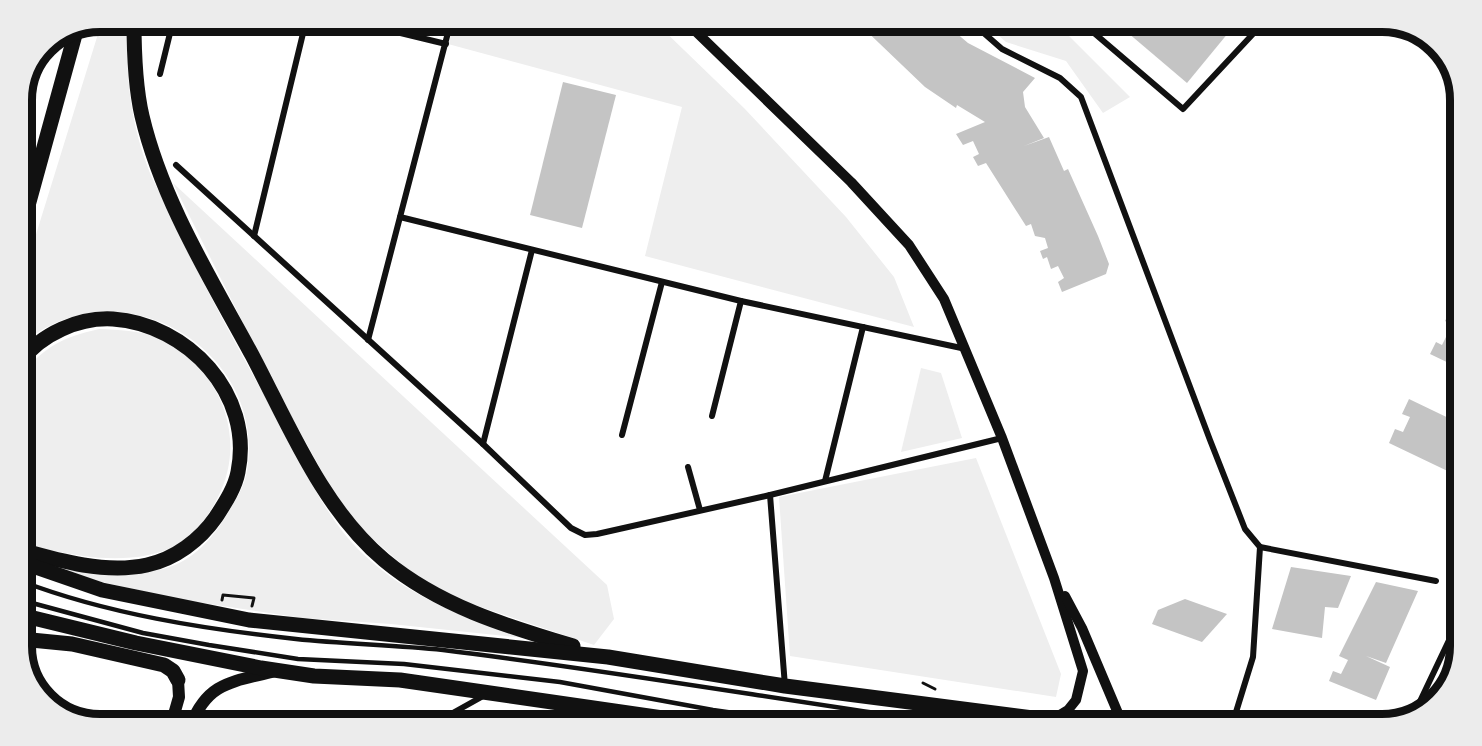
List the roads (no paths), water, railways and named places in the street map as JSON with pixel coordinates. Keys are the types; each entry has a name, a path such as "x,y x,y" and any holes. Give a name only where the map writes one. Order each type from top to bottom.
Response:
{"highway":[{"path":"135,32 142,116 160,170 189,238 299,445 350,526 402,573 457,607 527,633 608,657"},
{"path":"32,191 74,37"},
{"path":"32,349 52,334 72,325 101,318 143,324 181,342 213,370 235,414 240,441 238,472 226,502 211,525 193,543 170,557 147,565 106,567 70,562 32,553"},
{"path":"32,566 102,590 249,620 608,657 785,686 990,714"},
{"path":"32,618 136,643 276,671 314,676 400,680 638,714"},
{"path":"32,640 72,644 164,665 173,670 178,680"}],"main road":[{"path":"195,714 219,686 276,671"},
{"path":"174,714 179,697 178,680"}],"street":[{"path":"160,74 170,32"},
{"path":"254,236 303,32"},
{"path":"396,32 446,44"},
{"path":"368,340 449,32"},
{"path":"696,32 851,182 909,245 944,298 1002,438 1054,578 1083,671 1076,700 1061,714"},
{"path":"983,32 1002,49 1060,78 1081,97 1245,529 1260,547 1436,581"},
{"path":"1093,32 1183,109 1255,32"},
{"path":"176,165 483,444 571,528 585,535 770,495 1002,438"},
{"path":"400,217 741,301 966,349"},
{"path":"483,444 532,250"},
{"path":"622,435 662,282"},
{"path":"712,417 741,301"},
{"path":"825,481 863,327"},
{"path":"688,467 700,510"},
{"path":"770,495 785,686"},
{"path":"1235,714 1253,657 1260,547"},
{"path":"1054,578 1082,628 1118,714"},
{"path":"1419,703 1450,638"},
{"path":"450,714 491,692"}],"lane":[{"path":"32,584 110,607 211,629 297,639 411,646 597,669 731,692 882,714"},
{"path":"32,603 133,631 298,659 404,664 560,682 742,714"}]}
